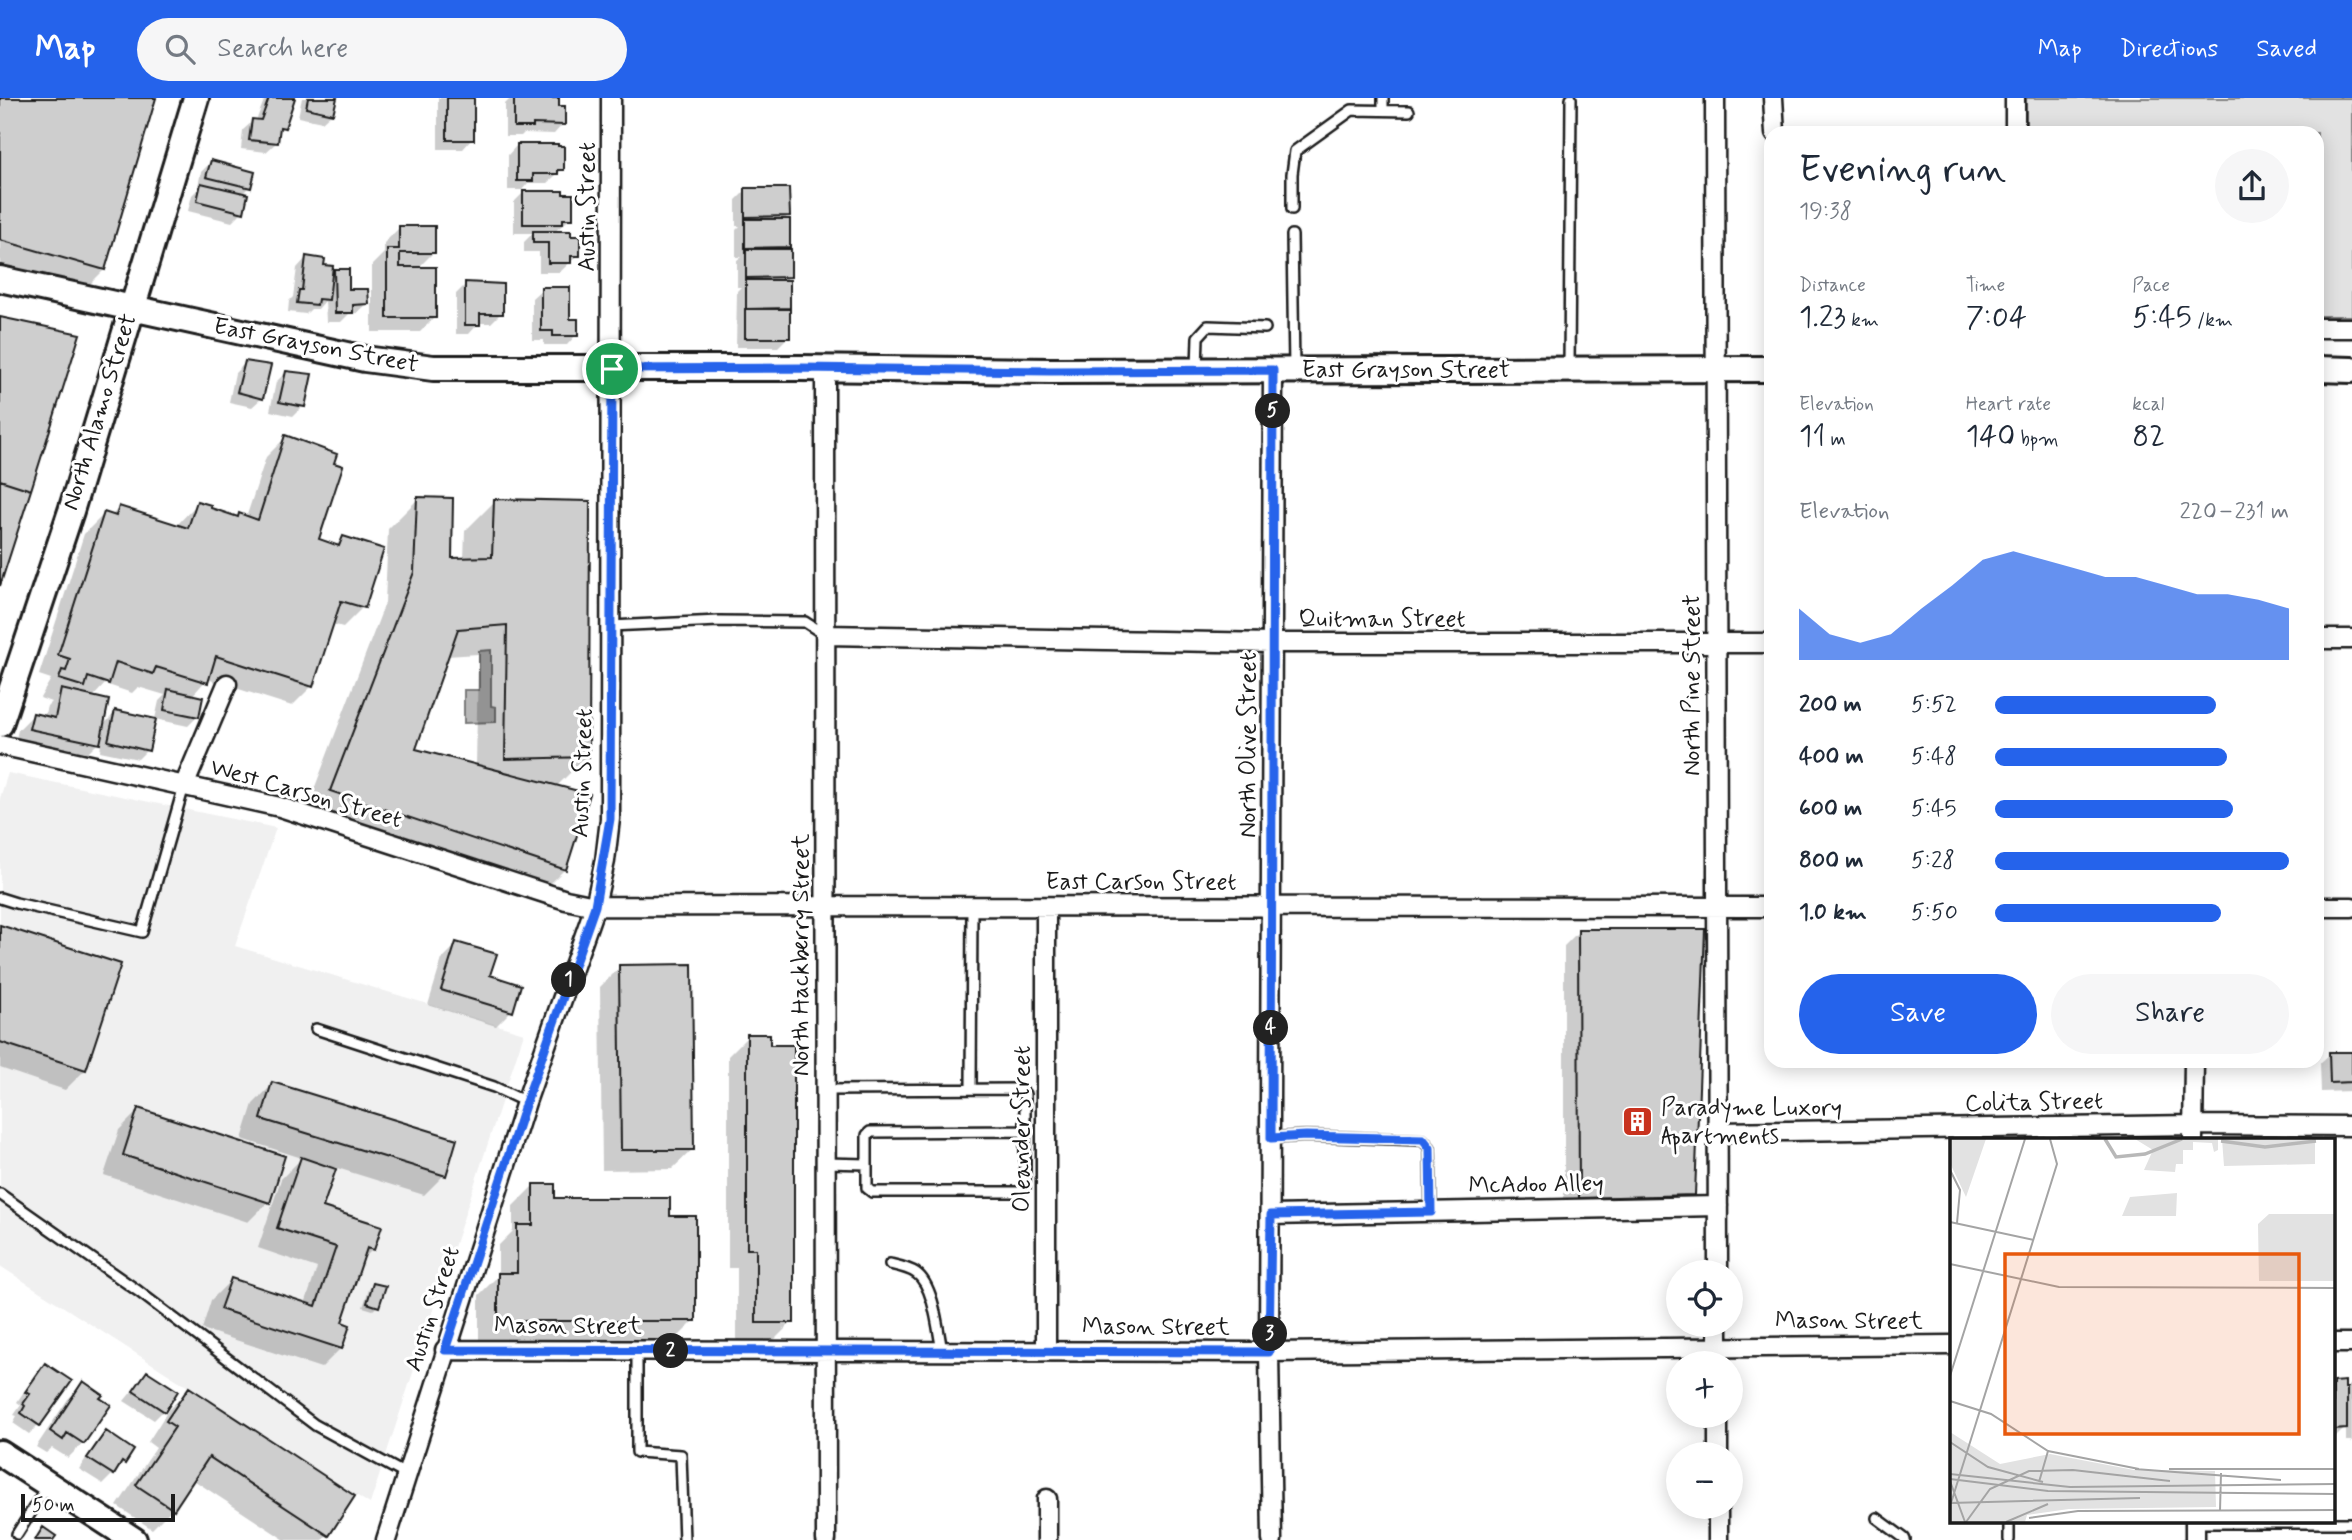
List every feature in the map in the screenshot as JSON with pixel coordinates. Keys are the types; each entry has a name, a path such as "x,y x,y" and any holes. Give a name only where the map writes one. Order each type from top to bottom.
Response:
{"street":[{"name":"North Alamo Street","path":"0,724 71,511 197,98"},
{"name":"Austin Street","path":"386,1540 526,1102 595,906 610,819 611,98"},
{"name":"North Pine Street","path":"1716,98 1718,1260"},
{"path":"1773,98 1775,126"},
{"path":"2015,98 2015,126"},
{"name":"East Grayson Street","path":"0,279 365,359 433,368 1764,369"},
{"path":"2324,328 2352,328"},
{"name":"North Hackberry Street","path":"825,369 826,1540"},
{"path":"2324,369 2352,370"},
{"name":"North Olive Street","path":"1272,1540 1269,1352 1273,643 1283,370"},
{"name":"Quitman Street","path":"825,635 1273,643 1764,643"},
{"path":"2324,639 2352,639"},
{"path":"184,786 227,684"},
{"name":"West Carson Street","path":"0,744 280,807 566,900 595,906"},
{"name":"East Carson Street","path":"595,906 1764,907"},
{"name":"Oleander Street","path":"1046,907 1046,1351"},
{"path":"2324,907 2352,907"},
{"path":"2193,1132 2194,1068"},
{"name":"Colita Street","path":"1718,1132 2193,1132 2352,1126"},
{"name":"McAdoo Alley","path":"1271,1215 1718,1206"},
{"path":"2334,1343 2352,1343"},
{"name":"Mason Street","path":"1743,1354 1950,1345"},
{"name":"Mason Street","path":"445,1350 1666,1355"},
{"path":"0,1453 127,1538"},
{"path":"1047,1499 1047,1540"},
{"path":"1718,1519 1718,1540"}],"lane":[{"path":"1383,98 1383,110"},
{"path":"1569,370 1571,98"},
{"path":"1293,209 1292,174 1295,151 1352,110 1409,111"},
{"path":"1283,370 1293,235"},
{"path":"1197,370 1198,337 1208,326 1265,328"},
{"path":"610,626 719,621 805,622 825,635"},
{"path":"0,898 142,932 184,786"},
{"path":"971,1089 972,907"},
{"path":"316,1029 494,1087 526,1102"},
{"path":"825,1090 1020,1089 1025,1094 1025,1131 1025,1187 1020,1192 872,1192 867,1188 867,1135 870,1132 1025,1131"},
{"path":"1271,1138 1306,1136 1423,1139 1430,1148 1431,1212"},
{"path":"825,1163 867,1164"},
{"path":"0,1194 149,1299 315,1424 407,1475"},
{"path":"890,1264 909,1269 924,1281 942,1351"},
{"path":"637,1351 636,1451 681,1455 684,1540"},
{"path":"17,1534 48,1485"},
{"path":"1877,1518 1905,1540"},
{"path":"2009,1522 2010,1540"},
{"path":"2195,1528 2352,1523"}],"shaded area":[{"path":"2026,98 2352,98 2352,316 2324,316 2324,126 2026,126"},
{"path":"491,650 491,706 496,707 496,722 464,723 464,690 479,690 479,651"},
{"path":"8,773 276,828 235,946 524,1033 370,1504 0,1266 0,798"}],"building":[{"path":"0,98 156,98 105,270 0,240"},
{"path":"269,98 295,98 285,128 280,127 278,143 249,140 252,119 261,120"},
{"path":"308,98 337,98 333,114 306,108"},
{"path":"447,98 474,98 474,140 447,140"},
{"path":"514,98 559,98 559,106 565,106 565,125 533,124 533,127 514,127"},
{"path":"517,144 564,146 564,170 558,170 558,174 533,174 533,181 517,181"},
{"path":"211,160 255,172 251,188 206,177"},
{"path":"201,183 248,194 244,213 197,201"},
{"path":"745,188 789,188 790,216 745,217"},
{"path":"523,191 563,191 563,194 573,194 573,219 563,219 563,224 523,224"},
{"path":"745,219 790,219 790,247 745,248"},
{"path":"399,226 435,226 435,253 400,253 400,267 436,267 436,318 387,318 387,249 399,249"},
{"path":"533,231 571,231 571,236 580,236 580,256 571,256 571,263 548,263 548,243 533,243"},
{"path":"746,249 791,249 791,277 746,278"},
{"path":"306,256 325,259 324,265 333,266 329,300 318,299 317,305 297,303 299,290 302,290"},
{"path":"334,269 349,269 349,289 368,289 369,304 353,305 353,313 335,313"},
{"path":"746,280 790,280 790,308 746,309"},
{"path":"465,282 503,284 503,314 480,314 480,325 465,325"},
{"path":"541,287 570,287 570,319 578,319 578,336 553,336 553,331 541,331"},
{"path":"745,309 790,309 790,338 745,338"},
{"path":"0,317 80,334 31,490 0,480"},
{"path":"245,361 271,365 263,399 237,392"},
{"path":"286,371 312,374 305,407 279,402"},
{"path":"285,435 337,454 334,463 343,466 319,539 339,546 343,536 384,549 365,608 341,601 313,687 216,656 208,683 156,667 153,674 116,662 109,684 88,677 85,687 59,679 62,670 66,671 70,659 58,655 104,512 116,516 119,506 188,528 197,501 238,517 239,513 258,520"},
{"path":"0,480 31,490 0,586"},
{"path":"417,497 453,498 452,558 492,557 494,499 590,501 589,757 505,759 507,625 458,629 416,749 590,794 566,870 330,791 414,572"},
{"path":"61,689 109,700 100,744 29,729 33,713 55,718"},
{"path":"168,689 203,697 199,717 164,710"},
{"path":"115,710 156,719 149,751 108,741"},
{"path":"0,925 121,964 86,1070 0,1042"},
{"name":"Paradyme Luxory Apartments","path":"1578,929 1705,929 1695,1195 1579,1198"},
{"path":"456,942 497,954 490,975 521,985 513,1012 441,990"},
{"path":"692,964 694,1150 621,1150 619,965"},
{"path":"747,1034 770,1034 770,1045 794,1045 794,1323 756,1323 756,1249 747,1249"},
{"path":"2329,1052 2352,1052 2352,1082 2330,1083"},
{"path":"272,1082 457,1139 446,1176 261,1119"},
{"path":"138,1108 285,1156 270,1203 123,1155"},
{"path":"301,1157 336,1169 323,1207 382,1226 374,1250 367,1248 342,1322 350,1325 342,1349 220,1309 231,1278 316,1306 336,1247 277,1228"},
{"path":"533,1184 555,1184 555,1198 670,1198 670,1216 696,1216 696,1321 498,1321 498,1273 517,1273 517,1225 533,1225"},
{"path":"373,1283 386,1286 379,1307 367,1303"},
{"path":"45,1363 72,1381 40,1426 21,1413 30,1394 25,1392"},
{"path":"147,1371 178,1391 165,1412 133,1391"},
{"path":"83,1381 103,1395 100,1398 111,1405 84,1444 67,1433 63,1440 50,1431"},
{"path":"2345,1381 2347,1388 2347,1429 2334,1430 2334,1382"},
{"path":"189,1387 355,1496 329,1536 209,1457 174,1510 136,1485 175,1427 166,1421"},
{"path":"106,1431 134,1450 114,1475 87,1458"},
{"path":"43,1527 56,1536 53,1540 35,1540"}],"place":[{"name":"Paradyme Luxory Apartments","path":"1638,1122"}],"route":[{"path":"612,369 1273,370 1271,1138 1306,1136 1423,1139 1430,1148 1431,1212 1271,1215 1269,1352 445,1350 526,1102 595,906 604,861 610,819 612,369"}]}
